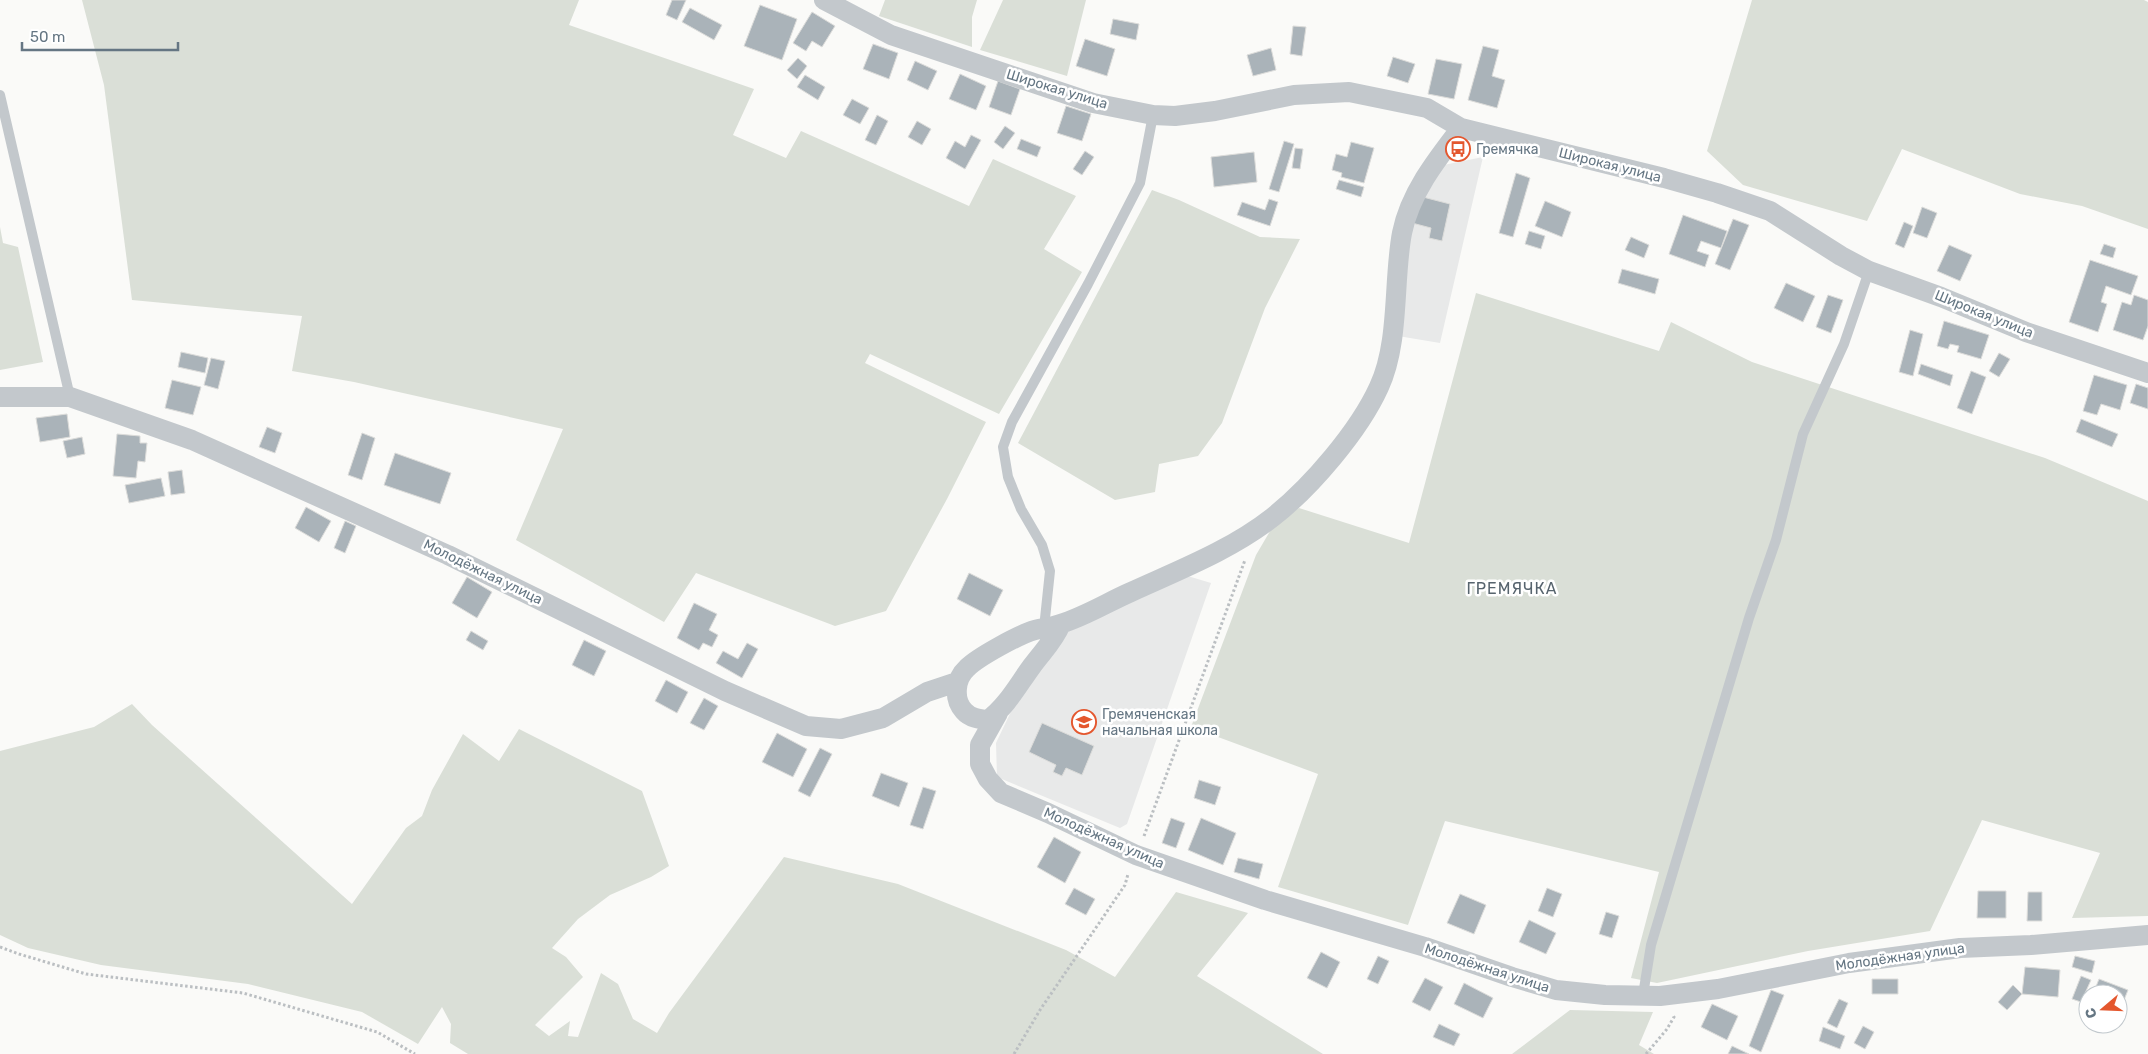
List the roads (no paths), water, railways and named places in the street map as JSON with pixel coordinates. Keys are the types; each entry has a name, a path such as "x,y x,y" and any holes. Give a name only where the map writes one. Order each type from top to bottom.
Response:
{"street":[{"name":"Широкая улица","path":"824,0 900,38 1093,103 1153,114 1175,116 1294,95 1349,92 1427,108 1461,128 1664,178 1770,211 1840,256 1868,271 1941,297 2026,332 2148,373"},
{"path":"998,713 988,720 974,718 964,711 957,696 957,682 966,668 1032,631 1052,626 1215,553 1250,533 1273,517 1336,452 1362,417 1380,386 1390,347 1402,232 1413,201 1428,170 1461,128"},
{"name":"Молодёжная улица","path":"0,397 70,397 192,440 413,539 725,691 806,726 840,729 883,718 927,692 957,682"},
{"name":"Молодёжная улица","path":"1052,626 1056,638 1033,664 998,713 980,745 980,764 988,779 1001,793 1136,855 1265,900 1425,947 1556,990 1605,995 1651,996 1718,989 1849,963 1960,948 2148,935"}],"lane":[{"path":"0,95 70,397"},
{"path":"1052,626 1050,571 1042,545 1022,509 1008,477 1003,447 1012,422 1088,284 1140,182 1153,114"},
{"path":"1651,996 1651,945 1749,618 1776,540 1803,434 1844,344 1868,271"}],"place":[{"name":"Гремячка","path":"1458,149"},
{"name":"Гремяченская начальная школа","path":"1084,722"}],"district":[{"name":"ГРЕМЯЧКА","path":"1512,588"}]}
